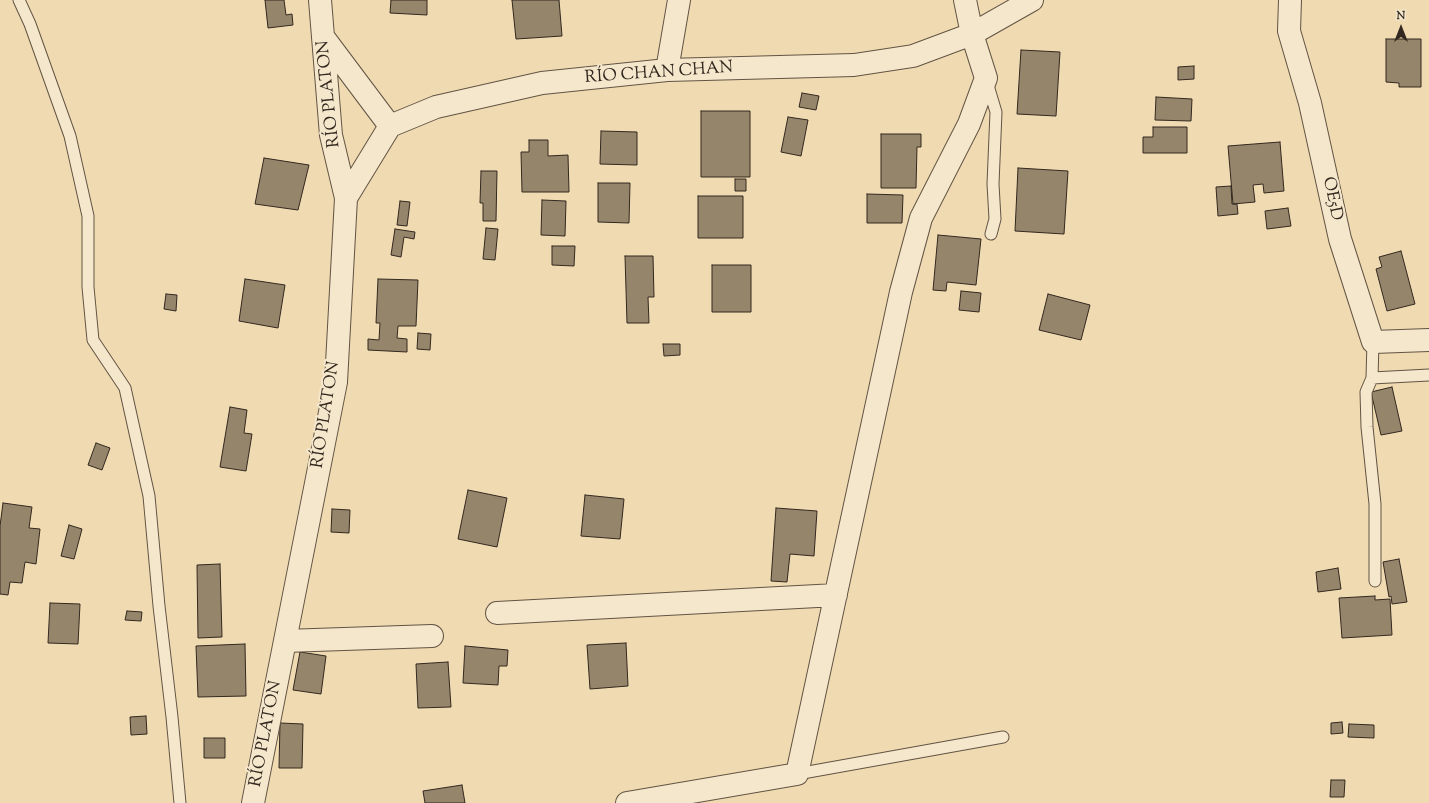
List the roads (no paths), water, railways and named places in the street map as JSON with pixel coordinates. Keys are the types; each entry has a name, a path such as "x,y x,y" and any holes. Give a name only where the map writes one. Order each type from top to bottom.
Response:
{"street":[{"name":"RÍO PLATON","path":"253,803 336,382 346,198 331,135 320,0"},
{"path":"667,70 679,0"},
{"path":"627,803 797,774 901,292 920,218 969,124 986,78 972,34 965,0"},
{"name":"RÍO CHAN CHAN","path":"390,126 436,107 542,83 667,70 854,65 914,56 972,34 1032,0"},
{"name":"OE5D","path":"1290,0 1289,31 1310,103 1340,239 1373,342"},
{"path":"324,38 390,126 346,198"},
{"path":"1373,342 1429,340"},
{"path":"497,612 836,595"},
{"path":"285,641 432,636"}],"lane":[{"path":"19,0 30,24 70,136 88,216 88,287 94,340 125,388 149,496 180,803"},
{"path":"986,78 996,112 993,184 995,219 991,234"},
{"path":"1373,342 1372,378 1366,392 1367,427 1375,504 1375,581"},
{"path":"1372,378 1429,375"},
{"path":"797,774 1003,737"}]}
